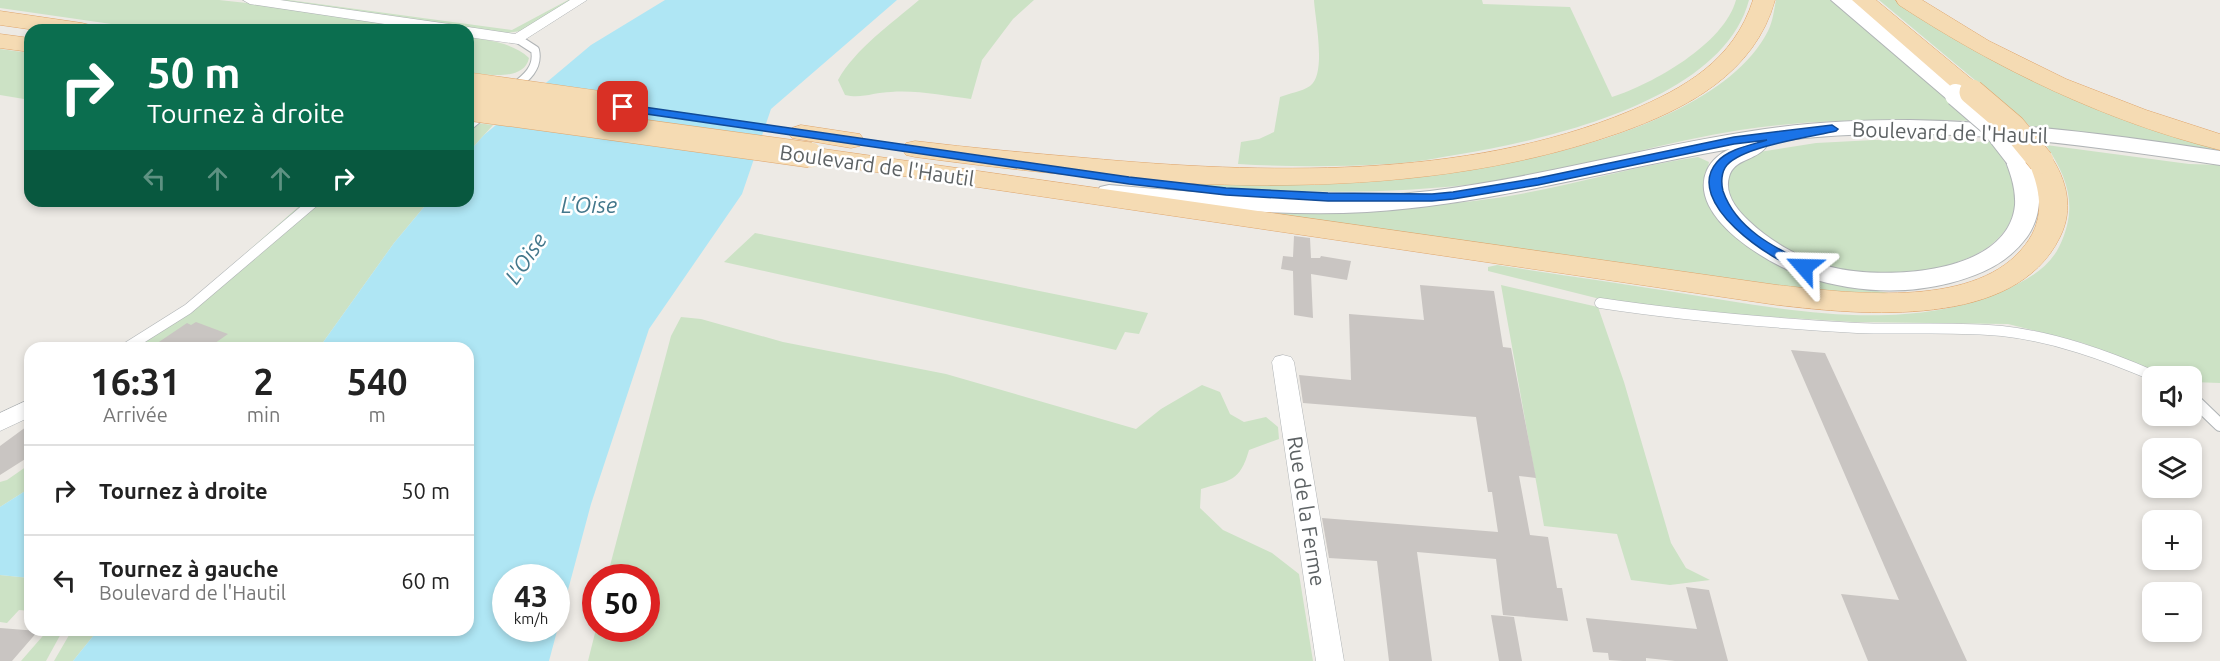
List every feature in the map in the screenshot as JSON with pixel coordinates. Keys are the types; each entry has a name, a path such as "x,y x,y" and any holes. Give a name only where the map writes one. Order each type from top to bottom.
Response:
{"main road":[{"path":"952,154 1167,174 1276,178 1398,171 1481,160 1556,144 1598,132 1644,115 1678,99 1713,76 1741,50 1751,36 1764,0"},
{"path":"991,181 1776,296 1826,301 1894,303 1937,299 1972,291 2004,278 2028,263 2048,234 2054,214 2055,194 2028,159 2013,127 1964,94 1841,0"},
{"path":"1863,0 1964,94"},
{"path":"1907,0 1963,36 2039,76 2133,114 2220,142"},
{"path":"0,18 40,24"},
{"path":"0,41 24,44"},
{"name":"Boulevard de l'Hautil","path":"474,86 819,146 991,181 1294,206 1361,206 1521,185 1746,139 1832,129 1928,127 2008,131 2107,141 2220,158"},
{"name":"Boulevard de l'Hautil","path":"474,109 819,146 952,154 1107,178 1226,191 1305,196 1432,197"},
{"path":"1832,129 1783,139 1736,154 1721,164 1717,170 1715,185 1727,212 1742,230 1762,245 1812,270 1857,281 1892,283 1927,280 1958,272 1996,254 2007,246 2020,228 2028,207 2028,159"}],"street":[{"path":"250,0 415,24"},
{"path":"474,33 518,39 580,0"},
{"name":"Rue de la Ferme","path":"1283,362 1330,661"},
{"path":"0,423 24,410"}],"lane":[{"path":"474,122 535,67 535,50 518,39"},
{"path":"136,342 188,309 308,207"},
{"path":"1600,303 1666,314 1859,328 1982,329 2016,332 2105,357 2142,371"},
{"path":"2202,406 2220,425"}],"green space":[{"path":"0,0 219,0 386,24 111,24 0,8"},
{"path":"263,0 289,0 467,24 440,24"},
{"path":"568,0 575,0 521,31 506,33 474,29 474,25 512,30"},
{"path":"919,0 1034,0 1013,19 982,60 971,99 911,92 845,95 838,80 854,57"},
{"path":"1314,0 1482,0 1483,4 1570,7 1612,97 1647,83 1685,60 1717,32 1729,16 1736,0 1749,0 1733,35 1705,64 1670,89 1628,109 1584,125 1498,147 1406,163 1332,166 1238,164 1241,142 1259,139 1274,132 1280,97 1307,88 1315,80 1319,59"},
{"path":"1776,0 1830,0 1976,121 1858,120 1769,126 1677,142 1522,177 1454,186 1341,192 1191,185 1191,182 1324,183 1414,177 1528,159 1589,144 1646,123 1698,98 1740,68 1768,31"},
{"path":"1879,0 1897,0 1941,30 2220,146 2220,152 2030,126"},
{"path":"474,38 508,46 529,58 526,66 520,71 494,75 474,73"},
{"path":"0,49 24,52 24,99 0,95"},
{"path":"474,123 493,125 474,146"},
{"path":"1874,140 1993,142 2013,183 2015,197 2010,221 1996,240 1975,254 1950,264 1922,271 1868,274 1834,269 1812,262 1790,251 1760,232 1733,204 1728,187 1731,167 1759,152 1816,143"},
{"path":"2046,145 2189,164 2220,165 2220,383 2202,382 2202,366 2142,366 2083,343 2008,324 1853,322 1665,310 1600,299 1488,271 1488,267 1497,265 1752,304 1837,314 1880,315 1922,312 1963,305 2003,291 2027,278 2049,262 2059,247 2065,233 2069,207 2065,182"},
{"path":"1698,157 1709,162 1707,172 1714,210 1850,286 1889,293 1826,294 1273,216 1274,210 1395,207 1485,200"},
{"path":"298,207 424,207 394,243 323,342 127,342 190,302"},
{"path":"755,233 1148,313 1139,334 1125,332 1116,350 724,262"},
{"path":"1501,285 1598,307 1624,382 1671,543 1686,568 1710,580 1670,585 1631,580 1617,534 1544,526"},
{"path":"681,317 701,319 783,342 946,374 1136,429 1161,409 1202,385 1220,392 1230,414 1244,422 1266,417 1278,427 1279,439 1249,450 1242,468 1232,478 1201,489 1200,508 1223,530 1272,553 1299,574 1313,661 588,661 593,642 660,642 660,564 610,564 671,336"},
{"path":"24,468 24,492 0,507 0,482"},
{"path":"0,575 24,577 24,610 19,610 7,623 0,622"},
{"path":"43,636 60,636 46,661 21,661"},
{"path":"69,636 93,636 73,661 54,661"}],"water":[{"name":"L’Oise","path":"665,0 897,0 771,109 742,194 649,329 591,504 570,582 570,564 492,564 492,642 554,642 549,661 73,661 93,636 474,636 474,342 323,342 394,243 424,207 474,207 474,146 484,135 591,45"},
{"path":"24,492 24,577 0,575 0,507"}],"building":[{"path":"1294,236 1310,238 1311,258 1321,256 1351,261 1347,280 1311,274 1313,318 1294,315 1293,271 1281,269 1283,256 1293,257"},
{"path":"1420,285 1494,291 1503,347 1511,348 1536,478 1519,476 1530,535 1548,537 1557,588 1562,588 1568,621 1503,615 1496,559 1417,552 1432,661 1389,661 1377,561 1329,558 1322,518 1498,532 1492,492 1488,492 1476,417 1303,403 1299,375 1351,380 1349,314 1424,320"},
{"path":"196,322 228,334 217,342 159,342 187,323 191,325"},
{"path":"1791,350 1825,353 1967,661 1868,661 1841,594 1899,600"},
{"path":"24,428 24,460 0,475 0,446"},
{"path":"1686,587 1709,590 1728,661 1675,661 1646,658 1646,661 1623,661 1609,660 1608,653 1593,652 1586,618 1697,629"},
{"path":"1491,615 1514,617 1522,661 1499,661"},
{"path":"0,628 24,630 24,636 34,636 12,661 0,661"}],"route":[{"path":"623,107 1129,181 1282,196 1328,197 1453,195 1538,182 1734,141 1807,130 1832,129 1750,148 1727,159 1717,170 1715,185 1721,203 1742,230 1762,245 1804,267"}],"water label":[{"name":"L'Oise","path":"525,258"}]}
